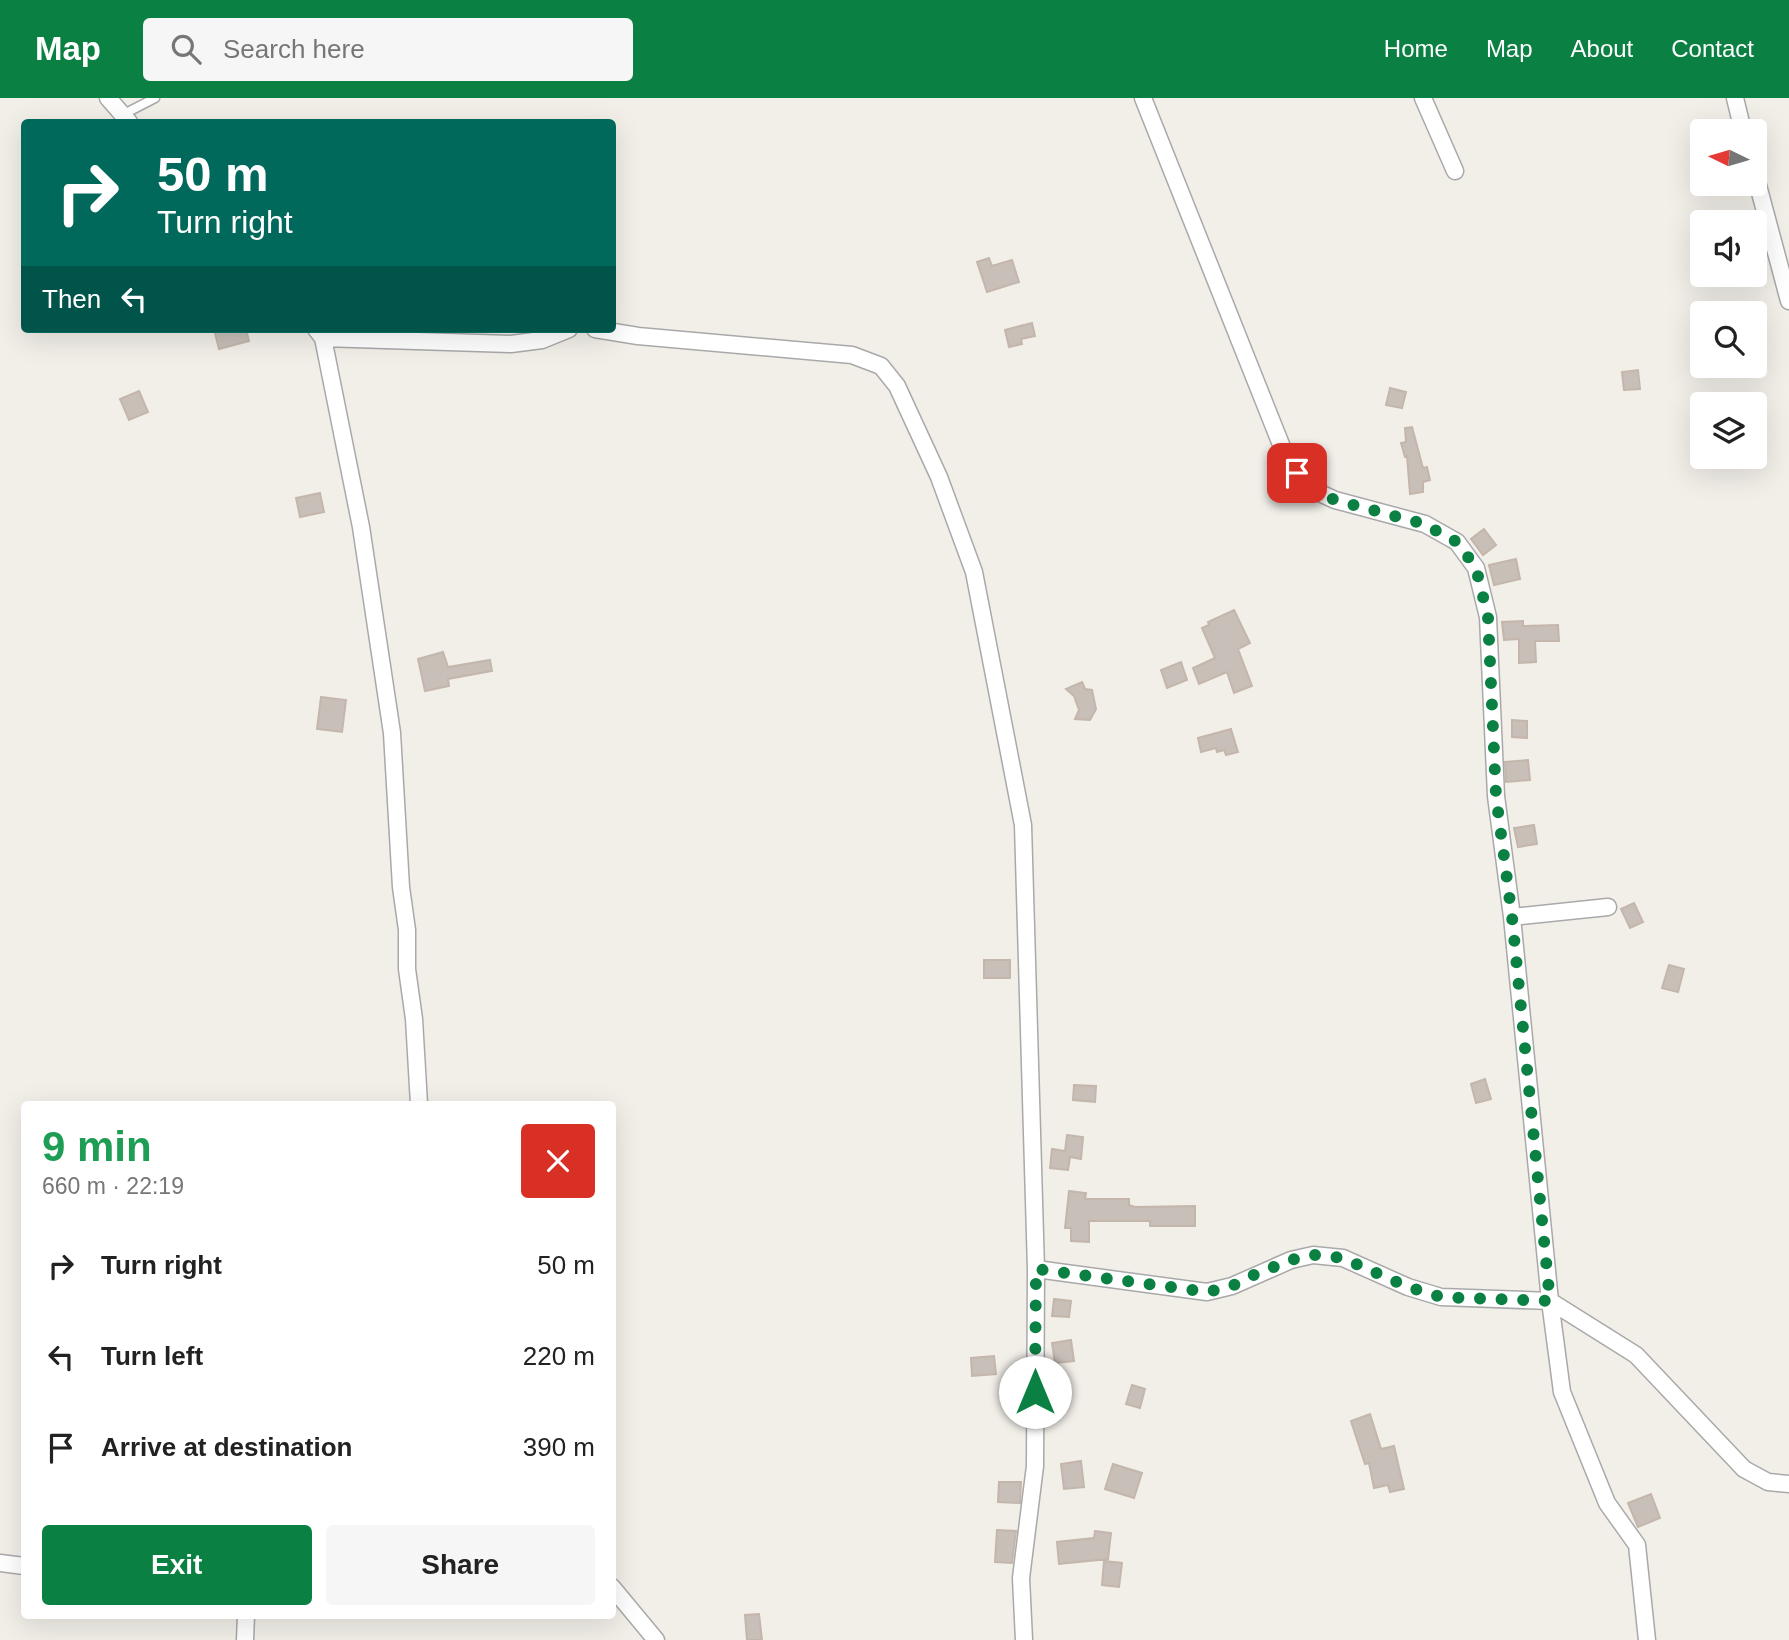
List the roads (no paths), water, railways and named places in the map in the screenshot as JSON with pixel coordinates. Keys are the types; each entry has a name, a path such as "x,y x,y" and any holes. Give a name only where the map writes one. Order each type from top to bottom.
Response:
{"street":[{"path":"108,98 126,119"},
{"path":"1143,98 1282,447 1297,473 1309,488 1335,500 1424,524 1457,542 1476,568 1488,617 1496,796 1512,917 1550,1301 1562,1392 1607,1503 1637,1545 1647,1640"},
{"path":"1423,98 1455,172"},
{"path":"1735,98 1740,119"},
{"path":"1761,196 1789,301"},
{"path":"616,332 852,355 881,366 897,386 939,477 974,572 1023,825 1036,1269 1035,1466 1021,1578 1024,1640"},
{"path":"419,1101 391,733 363,540 319,333 511,344 542,340 559,333"},
{"path":"1512,917 1608,907"},
{"path":"1036,1269 1208,1292 1232,1286 1280,1264 1314,1255 1343,1258 1408,1287 1441,1297 1550,1301 1636,1355 1744,1469 1768,1482 1789,1484"},
{"path":"0,1563 21,1566"},
{"path":"616,1592 656,1640"},
{"path":"245,1640 246,1619"}],"lane":[{"path":"126,119 155,98"}]}
